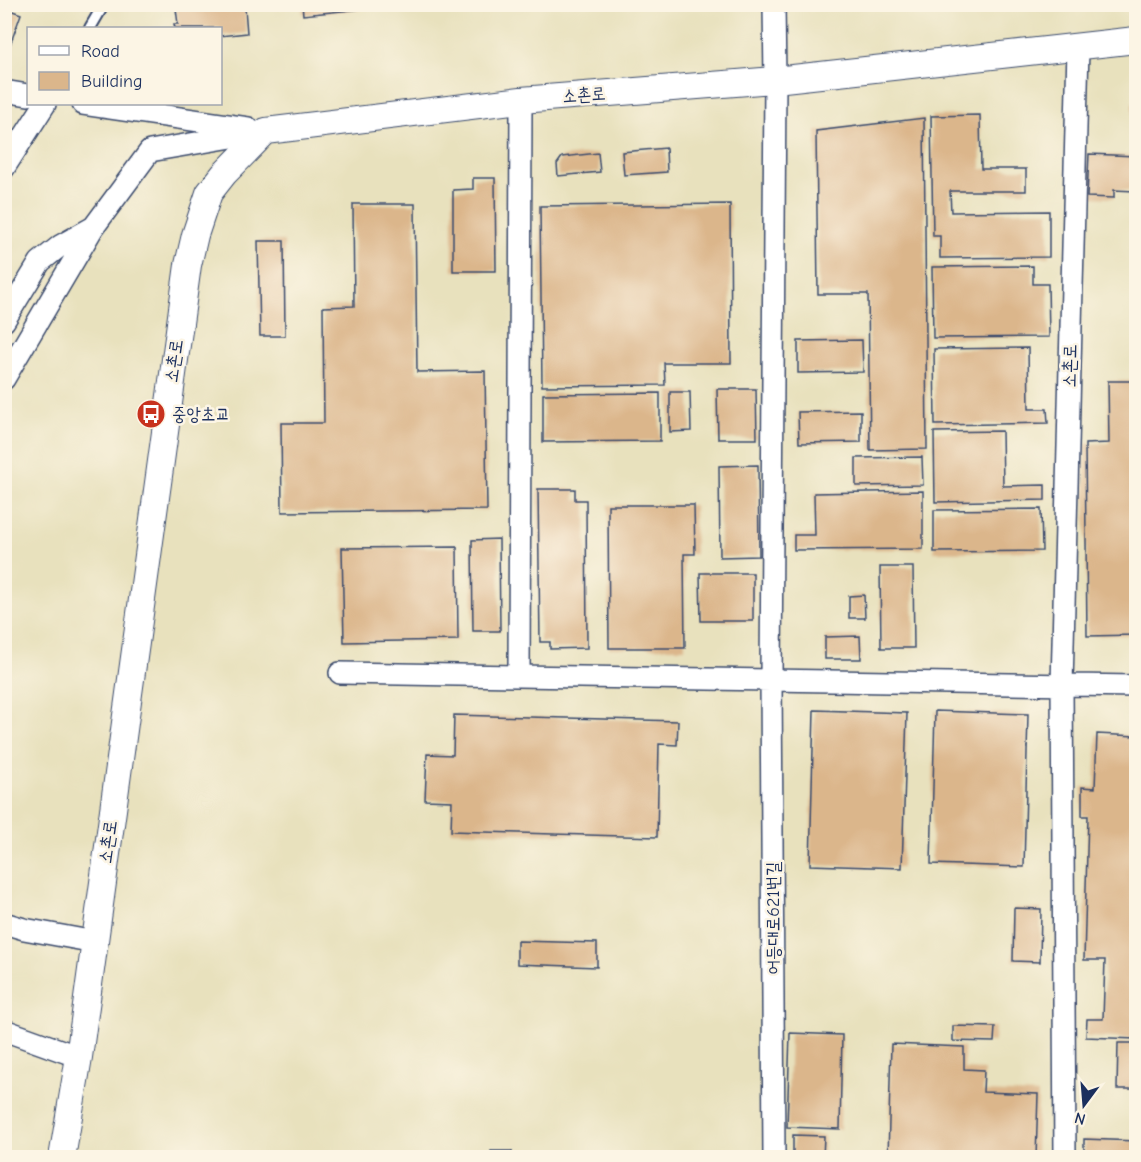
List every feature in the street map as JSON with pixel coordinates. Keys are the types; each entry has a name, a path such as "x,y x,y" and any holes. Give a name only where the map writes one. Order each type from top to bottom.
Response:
{"street":[{"path":"771,679 774,4"},
{"name":"소촌로","path":"62,1158 79,1058 188,265 209,193 224,174 266,131 521,100 775,80 1137,40"},
{"name":"소촌로","path":"1062,685 1078,48"},
{"path":"4,91 27,95"},
{"path":"519,676 521,100"},
{"path":"4,168 44,105"},
{"path":"91,105 266,131"},
{"path":"4,379 93,228 150,151 266,131"},
{"path":"4,321 40,261 60,246 93,228"},
{"path":"340,673 1137,686"},
{"name":"어등대로621번길","path":"771,679 774,1158"},
{"path":"1062,685 1065,1158"},
{"path":"4,923 94,942"},
{"path":"4,1030 79,1058"}],"lane":[{"path":"91,27 104,4"}],"building":[{"path":"181,4 269,4 269,6 245,8 247,33 222,36 222,27 175,27 174,24 178,24 176,9 181,8"},
{"path":"302,4 361,4 361,9 303,15"},
{"path":"4,8 21,14 5,59 4,58"},
{"path":"1136,103 1136,134 1134,134 1132,104"},
{"path":"980,115 981,169 1026,169 1026,191 950,191 951,212 1049,211 1049,257 940,258 940,236 933,236 931,116"},
{"path":"924,118 927,449 870,450 868,294 818,294 816,131"},
{"path":"666,148 667,172 624,175 622,152"},
{"path":"598,153 600,172 558,176 557,164 562,157"},
{"path":"1089,154 1136,156 1135,191 1114,190 1114,198 1087,197"},
{"path":"473,178 495,178 496,271 453,271 453,190 473,189"},
{"path":"353,204 415,204 417,372 485,371 487,510 282,512 281,423 324,423 323,307 354,306"},
{"path":"730,204 731,363 664,363 665,385 542,386 540,206"},
{"path":"258,241 284,241 285,336 260,336"},
{"path":"1033,266 1033,284 1048,284 1049,337 933,338 932,267"},
{"path":"862,340 863,372 798,373 798,341"},
{"path":"1028,348 1029,409 1047,409 1048,423 935,425 934,349"},
{"path":"1108,381 1136,381 1136,635 1087,636 1085,444 1109,443"},
{"path":"717,389 756,389 757,439 718,439"},
{"path":"670,392 690,392 691,431 670,432"},
{"path":"660,393 660,441 543,442 543,394"},
{"path":"861,411 861,442 799,443 798,412"},
{"path":"1002,431 1003,486 1045,485 1045,500 935,502 934,432"},
{"path":"922,457 923,485 856,486 856,458"},
{"path":"758,465 759,556 720,557 719,466"},
{"path":"538,489 575,489 575,500 586,500 587,648 550,649 550,642 540,642"},
{"path":"923,491 923,549 794,550 794,535 815,535 814,493"},
{"path":"608,505 694,505 695,554 684,554 685,648 609,648"},
{"path":"1041,509 1042,551 934,552 934,510"},
{"path":"499,539 500,631 473,631 472,540"},
{"path":"457,547 458,640 344,642 342,548"},
{"path":"880,567 913,567 914,648 881,648"},
{"path":"700,573 753,573 753,621 701,621"},
{"path":"864,595 865,618 849,618 849,596"},
{"path":"860,636 861,659 825,659 825,637"},
{"path":"814,710 907,713 902,868 810,865"},
{"path":"935,711 1028,714 1024,867 931,864"},
{"path":"454,715 678,721 677,745 659,744 657,837 451,831 452,801 425,800 427,754 453,755"},
{"path":"1097,734 1136,736 1136,1039 1086,1037 1087,1019 1103,1019 1105,960 1084,960 1088,816 1082,816 1082,787 1095,788"},
{"path":"1014,908 1041,909 1040,962 1013,961"},
{"path":"517,941 597,943 597,967 517,964"},
{"path":"953,1026 995,1027 994,1042 953,1041"},
{"path":"790,1033 842,1035 840,1129 787,1127"},
{"path":"1118,1043 1136,1043 1136,1089 1117,1089"},
{"path":"891,1044 964,1047 964,1069 984,1070 983,1092 1038,1094 1036,1158 888,1158"},
{"path":"793,1135 824,1136 823,1158 793,1158"},
{"path":"1084,1139 1136,1141 1136,1158 1084,1158"},
{"path":"491,1151 512,1151 512,1158 491,1158"}],"place":[{"name":"중앙초교","path":"151,414"}]}
